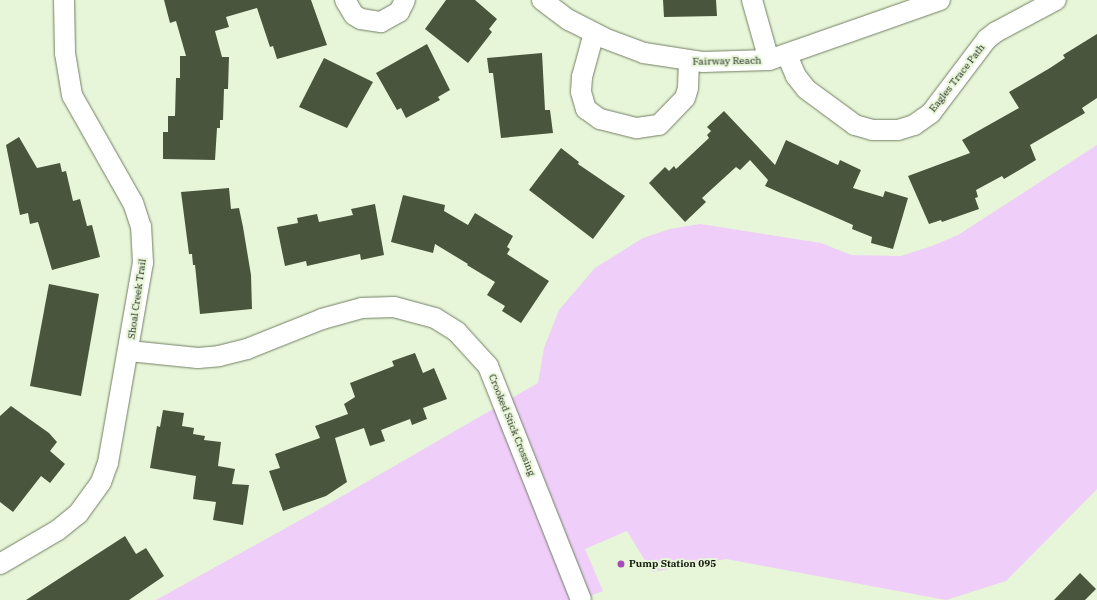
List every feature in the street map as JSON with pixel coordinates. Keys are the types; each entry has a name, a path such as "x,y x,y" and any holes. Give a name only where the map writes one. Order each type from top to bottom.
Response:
{"street":[{"name":"Shoal Creek Trail","path":"0,564 58,530 78,514 101,482 108,463 129,351 143,264 141,227 122,180 72,96 65,53 64,0"},
{"path":"345,0 354,15 360,20 381,22 399,12 405,0"},
{"name":"Fairway Reach","path":"542,0 569,20 594,33 644,53 689,62 778,57 916,4 940,0"},
{"name":"Eagles Trace Path","path":"752,0 778,57 806,89 855,124 872,130 894,131 914,125 931,113 987,39 996,32 1056,0"},
{"path":"594,33 582,77 581,92 586,109 600,119 637,128 659,125 685,98 688,88 689,62"},
{"name":"Crooked Stick Crossing","path":"129,351 198,358 219,356 247,349 322,319 362,308 394,307 435,318 457,332 488,366 581,600"}],"shaded area":[{"path":"1097,145 1097,489 1006,581 946,600 726,559 652,572 627,531 585,549 603,591 580,600 156,600 311,514 538,383 544,348 559,310 595,268 643,238 670,229 700,224 821,243 851,255 901,256 932,246 958,235"}],"building":[{"path":"164,0 311,0 327,45 277,59 273,46 270,47 257,8 226,17 229,27 215,31 222,57 229,57 228,89 224,89 223,120 220,120 220,128 217,128 215,160 163,159 163,132 168,132 168,116 175,116 176,78 180,78 180,56 186,56 176,21 170,23"},
{"path":"446,0 475,0 497,19 489,29 492,32 468,63 425,29"},
{"path":"663,0 716,0 717,16 664,17"},
{"path":"1097,34 1097,98 1082,108 1085,113 1030,145 1036,160 1004,179 1002,176 976,190 978,197 975,198 979,209 942,222 941,220 929,224 908,176 970,153 962,140 1019,108 1009,92 1050,68 1065,58 1063,55"},
{"path":"427,44 450,90 438,97 440,100 406,118 401,108 397,110 376,73"},
{"path":"542,53 545,110 550,110 553,133 501,138 493,73 489,73 487,58"},
{"path":"324,58 373,82 347,128 299,107"},
{"path":"724,111 775,165 786,140 838,165 840,160 861,170 853,188 883,197 885,191 908,198 893,249 871,243 872,237 852,229 853,225 765,186 768,180 750,160 740,170 736,167 702,198 706,202 685,222 649,183 665,167 669,171 674,166 676,169 709,138 707,135 711,131 707,127"},
{"path":"19,137 37,168 60,163 62,172 66,171 73,201 80,199 87,226 92,225 100,257 52,270 38,222 30,224 28,213 20,215 6,145"},
{"path":"561,148 579,162 578,164 625,196 593,239 529,190"},
{"path":"229,188 231,209 239,208 243,227 251,275 252,309 200,314 195,265 193,265 192,254 189,254 181,192"},
{"path":"403,195 445,205 444,211 468,225 475,213 513,236 507,247 510,249 507,254 549,281 521,323 502,311 505,306 487,295 495,282 467,265 468,264 435,244 433,253 391,242"},
{"path":"375,204 384,255 361,260 360,254 307,266 306,261 285,266 277,227 298,223 297,218 317,214 319,222 353,215 351,209"},
{"path":"49,284 99,294 81,396 30,386"},
{"path":"415,353 423,373 434,368 447,399 423,408 427,419 412,425 410,419 381,430 385,441 370,446 364,428 335,438 347,482 326,496 283,511 269,471 280,468 275,454 320,438 315,426 348,414 344,404 355,397 350,383 394,366 392,361"},
{"path":"11,406 49,433 57,442 50,451 65,464 50,483 41,476 13,512 0,502 0,416"},
{"path":"163,410 184,413 182,426 194,428 193,434 205,436 204,440 221,442 218,466 235,469 232,484 249,485 243,525 213,520 216,502 193,499 196,476 150,468 157,426 160,427"},
{"path":"125,536 136,554 146,548 164,576 129,600 26,600"},
{"path":"1080,573 1096,589 1085,600 1054,600"}],"place":[{"name":"Pump Station 095","path":"621,564"}]}
